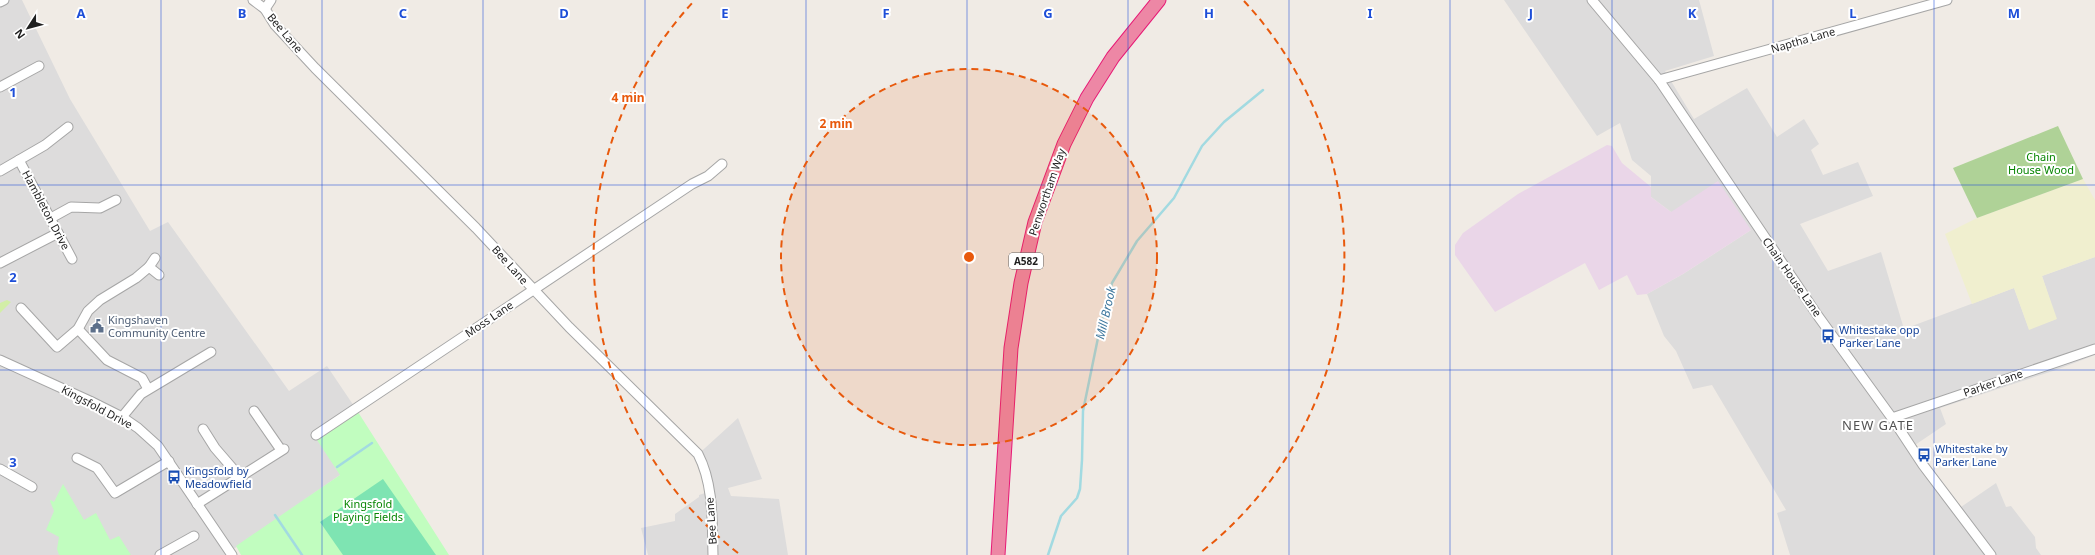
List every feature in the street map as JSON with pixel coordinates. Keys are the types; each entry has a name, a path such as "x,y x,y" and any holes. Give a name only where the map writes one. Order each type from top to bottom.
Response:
{"highway":[{"name":"Penwortham Way","path":"998,555 1010,348 1021,283 1035,222 1064,144 1087,98 1113,58 1159,0"}],"street":[{"path":"0,2 4,0"},
{"name":"Bee Lane","path":"253,0 265,9 275,25 315,68 476,228 532,290 698,454 704,466 712,505 713,555"},
{"path":"265,9 271,0"},
{"name":"Chain House Lane","path":"1592,0 1659,80 1810,303 1892,418 1923,465 1991,555"},
{"name":"Naptha Lane","path":"1659,80 1947,0"},
{"path":"0,87 39,66"},
{"path":"0,171 68,127"},
{"name":"Hambleton Drive","path":"19,160 72,259"},
{"name":"Moss Lane","path":"316,435 692,184 708,176 722,164"},
{"path":"51,218 71,207 100,208 116,200"},
{"path":"0,263 58,233"},
{"path":"21,308 57,348 78,329 88,311 92,307 136,278 149,267 155,258"},
{"path":"149,267 159,274"},
{"path":"78,329 107,360 142,378 148,389"},
{"name":"Parker Lane","path":"1892,418 2095,349"},
{"path":"122,417 130,404 148,389 211,352"},
{"name":"Kingsfold Drive","path":"0,360 122,417 158,446 232,555"},
{"path":"197,504 282,450 254,411"},
{"path":"203,429 215,448 240,477"},
{"path":"77,458 98,468 115,493 169,461"},
{"path":"0,469 32,487"},
{"path":"160,555 194,536"}],"shaded area":[{"path":"0,0 22,0 70,99 150,231 168,222 289,391 327,366 358,412 340,475 225,555 0,555"},
{"path":"1504,0 1699,0 1714,56 1665,71 1694,119 1747,88 1777,137 1804,119 1819,144 1811,150 1823,175 1858,162 1873,196 1800,224 1828,271 1881,252 1904,329 2014,288 2029,329 2056,319 2042,276 2095,257 2095,355 2056,370 1940,408 1946,424 1915,445 1961,507 1996,483 2006,507 2011,506 2035,537 2036,548 2041,555 1790,555 1777,513 1786,510 1712,385 1693,389 1676,351 1664,336 1647,294 1683,274 1751,230 1671,212 1651,197 1651,176 1632,160 1620,123 1597,136"},
{"path":"1607,145 1612,146 1622,163 1651,187 1651,197 1671,212 1718,181 1751,230 1683,274 1647,294 1637,295 1627,275 1599,290 1585,263 1495,312 1455,255 1455,245 1463,233 1518,194"},
{"path":"738,418 762,479 728,488 731,496 779,499 788,555 648,555 641,528 675,521 675,514 699,497 699,495 705,493 701,471 694,458"}],"green space":[{"name":"Chain House Wood","path":"2058,126 2083,179 1977,218 1953,168"},
{"path":"2083,179 2095,200 2095,257 2042,276 2057,319 2029,330 2014,288 1972,304 1945,234 1977,218"},
{"path":"7,300 11,302 0,313 0,303"},
{"name":"Kingsfold Playing Fields","path":"358,412 449,555 241,555 236,546 340,475 317,440"},
{"path":"383,479 436,555 343,555 320,522"},
{"path":"63,484 84,520 96,513 110,540 119,536 131,555 59,555 57,549 59,537 46,530 54,511 50,501 51,500 54,502"}],"waterway":[{"name":"Mill Brook","path":"1048,555 1061,516 1077,498 1080,489 1083,411 1099,333 1112,283 1137,241 1174,198 1202,146 1224,122 1263,90"},
{"path":"337,467 372,443"},
{"path":"275,515 302,555"}],"place":[{"name":"Kingshaven Community Centre","path":"97,326"},
{"name":"Whitestake opp Parker Lane","path":"1828,336"},
{"name":"Whitestake by Parker Lane","path":"1924,455"},
{"name":"Kingsfold by Meadowfield","path":"174,477"}],"district":[{"name":"NEW GATE","path":"1878,425"}]}
